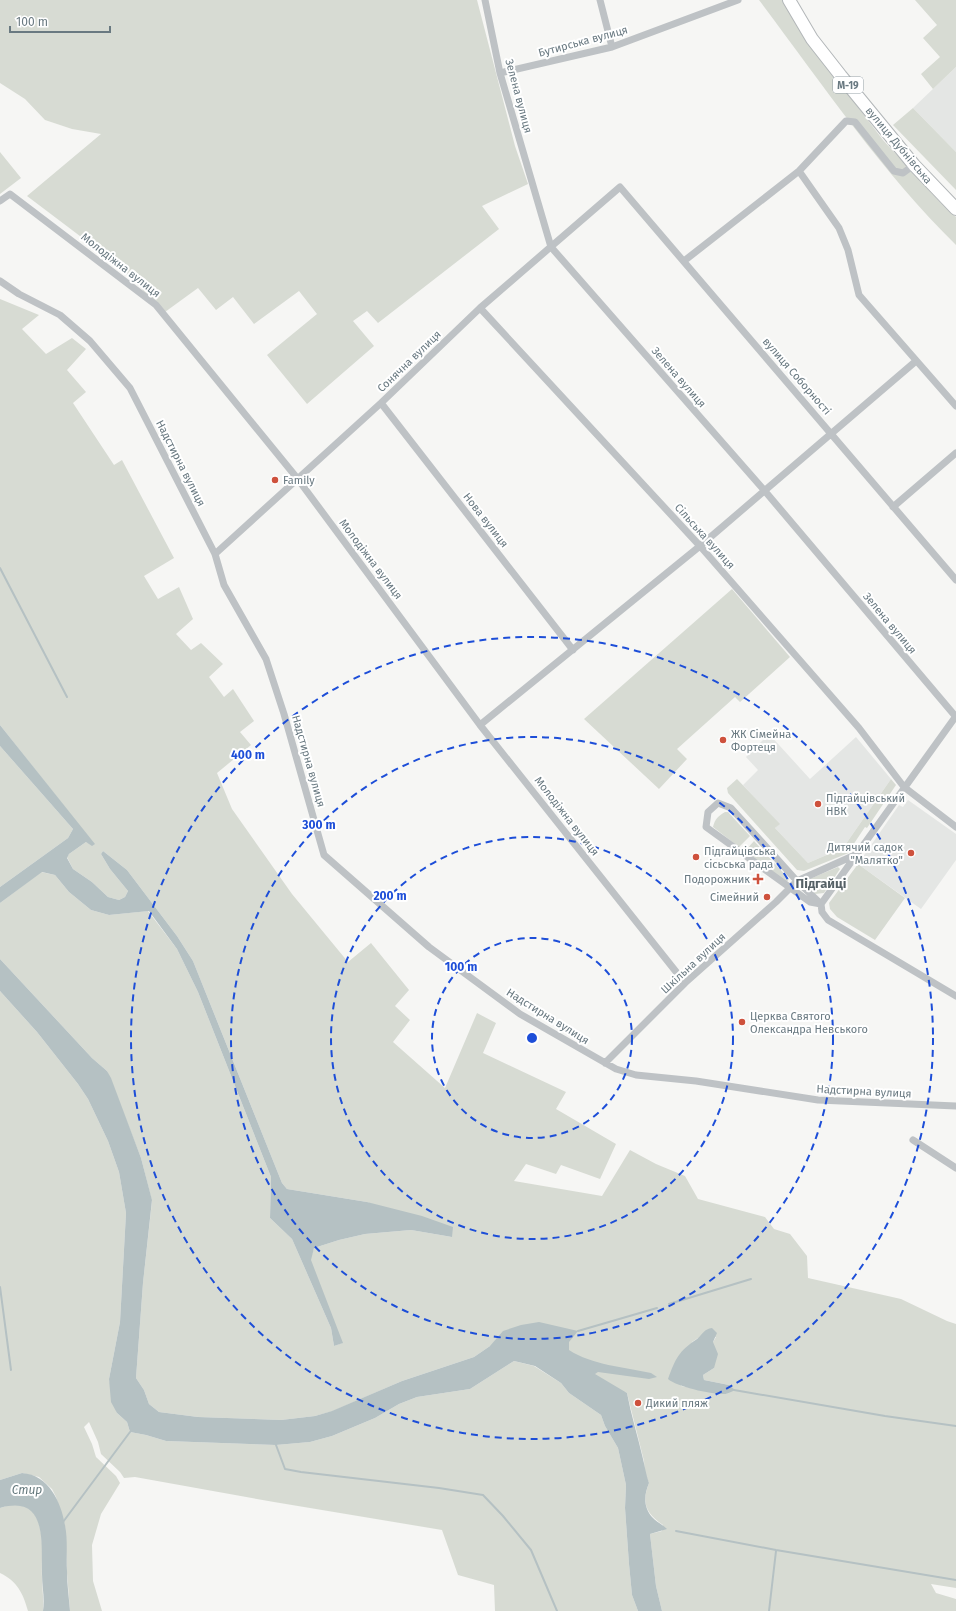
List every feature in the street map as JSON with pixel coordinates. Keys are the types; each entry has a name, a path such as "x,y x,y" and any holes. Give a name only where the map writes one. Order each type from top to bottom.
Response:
{"highway":[{"name":"вулиця Дубнівська","path":"789,0 812,39 914,165 956,209"}],"street":[{"name":"Зелена вулиця","path":"485,0 500,73 551,247 764,490 956,716"},
{"path":"600,0 612,47"},
{"name":"Бутирська вулиця","path":"500,73 612,47 738,0"},
{"path":"684,261 799,171 846,121 855,122 894,171 902,173 914,165"},
{"path":"799,171 839,228 848,250 859,295 956,406"},
{"name":"Сонячна вулиця","path":"215,554 381,403 480,308 620,187"},
{"name":"вулиця Соборності","path":"620,187 956,580"},
{"name":"Молодіжна вулиця","path":"0,201 10,194 156,306 297,478 480,725 685,983"},
{"name":"Надстирна вулиця","path":"0,281 19,294 60,315 90,341 130,388 215,554 224,585 266,659 284,714 324,855 429,947 520,1014 616,1069 636,1075 696,1081 818,1100 956,1106"},
{"name":"Сільська вулиця","path":"480,308 700,546 859,728 904,787 956,827"},
{"path":"480,725 700,546 916,361"},
{"name":"Нова вулиця","path":"381,403 573,650"},
{"path":"893,507 956,453"},
{"path":"821,904 956,716"},
{"path":"821,904 810,902 789,888 706,827 708,812 718,803 731,808 797,881 821,904 822,912 828,920 956,996"},
{"name":"Шкільна вулиця","path":"605,1062 685,983 797,881 855,855"},
{"path":"913,1140 956,1168"}],"shaded area":[{"path":"0,0 477,0 515,146 528,184 482,206 499,229 378,323 367,311 353,321 374,346 307,404 267,355 317,314 299,291 254,324 233,297 216,310 198,288 165,312 113,261 27,196 101,134 72,129 45,120 25,99 0,83"},
{"path":"759,0 783,0 807,40 883,140 939,201 956,217 956,245 903,188 853,127"},
{"path":"915,0 956,0 956,67 933,89 921,74 940,57 923,38 937,25"},
{"path":"956,67 956,152 913,108"},
{"path":"913,108 956,152 956,190 893,125"},
{"path":"0,152 21,178 0,194"},
{"path":"0,299 39,315 22,329 46,354 72,338 86,349 67,370 86,392 73,403 114,465 122,460 174,558 144,576 158,599 179,587 193,619 176,634 191,650 201,643 223,664 209,677 224,697 233,689 254,721 240,732 251,745 217,773 232,809 292,894 348,962 371,943 409,990 395,1006 410,1020 393,1042 445,1088 477,1013 496,1023 483,1053 566,1092 556,1109 616,1144 600,1179 561,1165 556,1174 526,1164 514,1181 602,1196 630,1150 656,1164 685,1176 698,1199 765,1217 774,1229 790,1234 807,1256 808,1278 901,1299 956,1324 956,1588 931,1584 936,1593 956,1599 956,1611 662,1611 656,1586 650,1534 662,1531 663,1525 649,1512 645,1502 645,1496 649,1483 645,1473 644,1461 627,1393 490,1346 474,1357 402,1381 333,1411 315,1416 281,1420 198,1417 159,1412 149,1404 144,1390 136,1378 143,1283 152,1201 141,1158 107,1071 92,1058 0,959 0,903 41,872 55,875 69,892 91,910 109,915 148,911 177,949 198,992 271,1177 270,1218 292,1239 331,1328 334,1346 342,1343 310,1260 314,1248 365,1234 411,1230 452,1237 367,1202 287,1189 282,1183 193,961 177,936 127,870 103,851 101,854 110,869 128,891 125,897 119,900 108,897 92,882 73,869 67,857 69,854 86,842 94,844 0,725","holes":["716,1337 713,1342 714,1368 703,1375 704,1380 729,1385 727,1394 681,1386 692,1342 698,1338"]},
{"path":"732,589 790,657 740,702 735,697 677,749 687,759 659,789 584,719"},
{"name":"Підгайцівський НВК","path":"769,734 810,779 856,737 891,779 843,848 808,863 775,828 779,824 743,785 758,770 746,757"},
{"path":"0,746 73,829 68,838 0,887"},
{"path":"737,779 780,824 775,828 808,863 843,848 891,779 896,785 867,828 865,827 853,845 855,846 851,852 804,871 797,870 728,793 727,788"},
{"name":"Дитячий садок \"Малятко\"","path":"908,800 956,834 956,860 921,909 858,864 899,805 903,807"},
{"path":"725,812 728,812 750,836 739,847 713,827 717,818"},
{"path":"754,841 789,879 786,883 745,851"},
{"path":"858,864 905,898 875,940 837,917 830,909 829,903"},
{"path":"838,867 840,869 824,893 815,894 806,885 807,880"},
{"path":"0,991 37,1032 88,1099 108,1141 119,1172 126,1213 120,1322 109,1379 117,1413 127,1422 130,1432 166,1441 276,1445 310,1442 332,1436 375,1418 399,1404 417,1397 470,1389 514,1361 534,1366 561,1383 569,1393 601,1415 605,1426 618,1448 626,1485 625,1508 632,1595 638,1611 495,1611 494,1585 458,1575 442,1530 135,1477 124,1478 120,1472 101,1454 98,1442 89,1422 84,1427 96,1457 116,1476 120,1483 101,1514 92,1545 93,1581 102,1611 70,1611 65,1526 52,1489 39,1477 22,1473 0,1480"},
{"path":"10,1505 22,1506 31,1510 40,1527 42,1543 43,1611 28,1611 18,1588 11,1580 0,1573 0,1508"}],"water":[{"path":"0,725 95,844 92,846 86,842 69,854 67,858 73,869 92,882 108,897 119,900 125,897 128,891 110,869 101,854 103,851 127,870 177,936 193,961 282,1183 287,1189 367,1202 422,1216 453,1227 452,1237 411,1230 365,1234 314,1248 311,1260 343,1343 334,1346 331,1328 292,1239 270,1218 271,1177 198,992 177,949 149,911 109,915 91,910 69,892 55,875 42,872 0,903 0,887 68,838 73,829 0,746"},
{"path":"0,959 92,1058 107,1071 141,1158 152,1200 143,1283 136,1378 144,1390 149,1404 159,1412 198,1417 281,1420 315,1416 332,1411 402,1381 474,1357 490,1346 503,1331 521,1325 539,1322 578,1331 569,1342 569,1350 588,1359 608,1365 651,1373 657,1377 649,1379 598,1372 595,1374 627,1393 649,1483 645,1496 647,1509 655,1520 667,1529 650,1534 656,1586 662,1611 638,1611 632,1595 625,1508 626,1485 618,1448 605,1426 601,1415 569,1393 561,1383 535,1366 514,1361 470,1389 417,1397 399,1404 375,1418 332,1436 310,1442 276,1445 166,1441 130,1432 127,1422 117,1413 111,1402 109,1379 120,1322 126,1213 119,1172 108,1141 88,1099 37,1032 0,991"},
{"path":"712,1328 717,1333 713,1342 718,1354 714,1368 703,1375 704,1380 729,1385 735,1390 726,1394 696,1390 679,1385 668,1379 678,1356 705,1331"},
{"name":"Стир","path":"22,1473 40,1479 46,1484 57,1499 60,1507 66,1531 67,1581 70,1611 43,1611 44,1597 41,1536 39,1524 34,1515 27,1508 16,1506 0,1508 0,1480"}],"waterway":[{"path":"0,568 67,697"},
{"path":"669,1304 751,1279"},
{"path":"0,1287 11,1370"},
{"path":"578,1331 657,1308"},
{"path":"734,1390 885,1416 956,1426"},
{"path":"63,1522 130,1432"},
{"path":"276,1445 285,1469 439,1488 483,1495 503,1516 531,1550 557,1611"},
{"path":"676,1531 776,1550 956,1580"},
{"path":"769,1611 776,1551"}],"place":[{"name":"Family","path":"275,480"},
{"name":"ЖК Сімейна Фортеця","path":"723,740"},
{"name":"Підгайцівський НВК","path":"818,804"},
{"name":"Дитячий садок \"Малятко\"","path":"911,853"},
{"name":"Підгайцівська сісьська рада","path":"696,857"},
{"name":"Подорожник","path":"758,879"},
{"name":"Сімейний","path":"767,897"},
{"name":"Церква Святого Олександра Невського","path":"742,1022"},
{"name":"Дикий пляж","path":"638,1403"}],"district":[{"name":"Підгайці","path":"821,883"}]}
